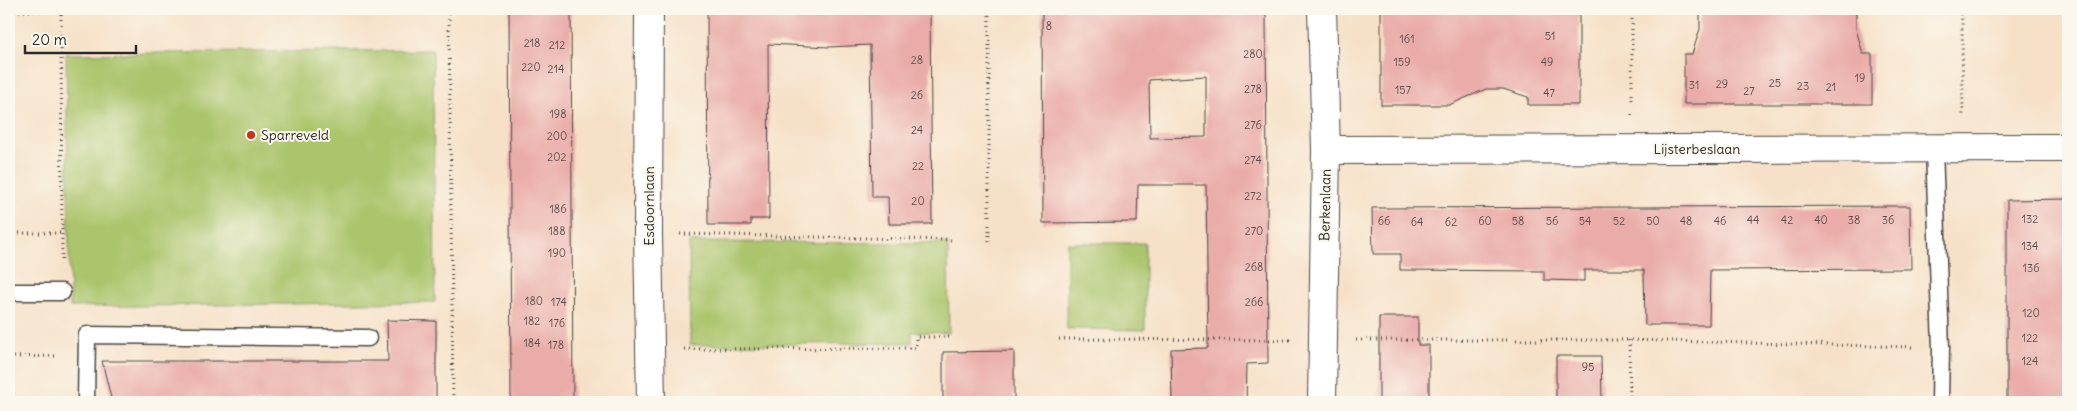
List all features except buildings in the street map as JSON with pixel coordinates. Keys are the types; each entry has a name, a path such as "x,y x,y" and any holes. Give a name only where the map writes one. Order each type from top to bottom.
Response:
{"street":[{"name":"Esdoornlaan","path":"649,9 648,233 651,402"},
{"name":"Berkenlaan","path":"1322,9 1326,150 1322,402"},
{"name":"Lijsterbeslaan","path":"1326,150 2068,148"}],"lane":[{"path":"1934,148 1941,348 1940,402"},
{"path":"9,292 62,292"},
{"path":"86,402 87,335 368,338"}],"path":[{"path":"449,9 453,402"},
{"path":"989,9 989,241"},
{"path":"1632,9 1632,149"},
{"path":"1959,9 1962,20 1963,148"},
{"path":"9,11 61,10 62,292"},
{"path":"9,233 62,233"},
{"path":"648,233 954,240"},
{"path":"650,349 916,348 916,338 952,337"},
{"path":"1059,339 1629,340 1941,348"},
{"path":"1629,340 1630,402"},
{"path":"9,356 62,356"}],"green space":[{"name":"Sparreveld","path":"433,50 435,302 70,307 66,54"},
{"path":"689,242 948,243 949,333 912,332 912,343 690,345"},
{"path":"1067,243 1145,243 1145,330 1067,329"}],"place":[{"name":"Sparreveld","path":"251,135"}]}
